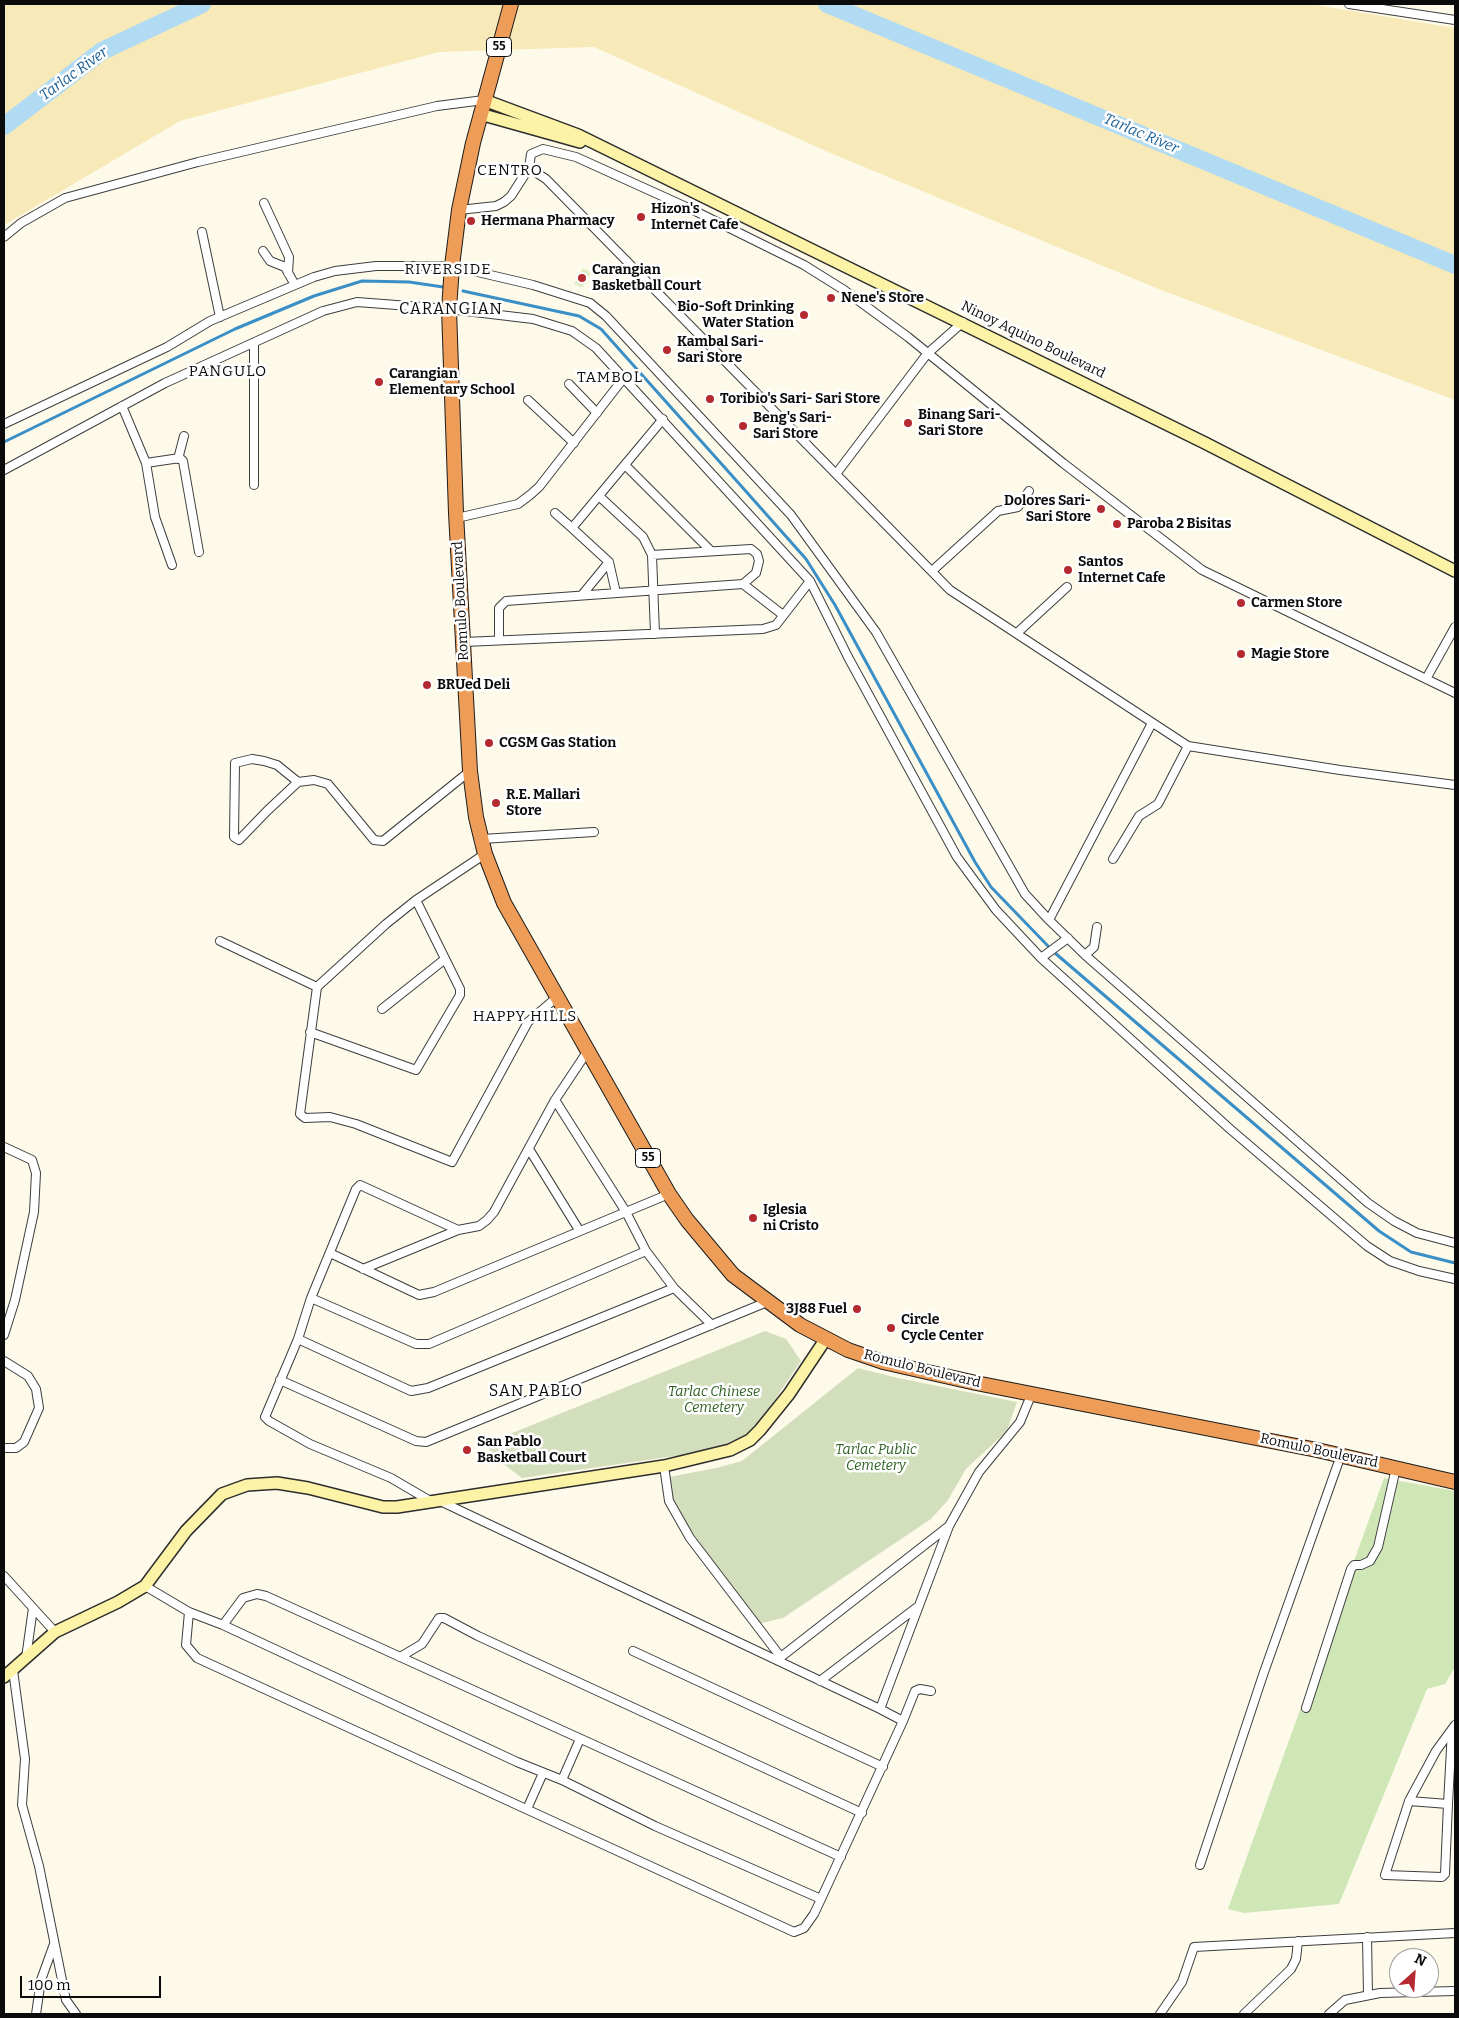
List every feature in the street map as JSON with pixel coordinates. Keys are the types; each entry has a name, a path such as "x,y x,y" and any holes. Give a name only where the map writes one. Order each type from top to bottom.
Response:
{"highway":[{"name":"Romulo Boulevard","path":"512,4 483,102 459,210 452,266 450,309 457,518 470,771 482,839 504,903 668,1194 728,1271 767,1302 825,1340 884,1362 976,1383 1032,1392 1341,1455 1455,1482"}],"main road":[{"name":"Ninoy Aquino Boulevard","path":"483,102 580,142 594,144 963,322 1205,442 1455,571"},
{"path":"9,1674 55,1632 118,1602 145,1586 186,1531 222,1494 247,1485 284,1484 383,1508 664,1466 730,1450 750,1440 789,1394 825,1340"}],"street":[{"path":"1349,4 1455,20"},
{"path":"4,237 21,223 66,198 198,162 437,106 483,102"},
{"path":"459,210 496,206 504,202 511,196 529,168 531,154 536,150 555,150 576,157 695,210 804,265 844,290 908,338 1063,463 1202,570 1455,693"},
{"path":"529,168 546,179 950,590 1188,746 1340,770 1455,785"},
{"path":"264,202 289,257 288,272"},
{"path":"202,232 220,317"},
{"path":"263,251 270,261 283,265 295,285"},
{"path":"4,424 168,347 220,317 295,285 335,271 376,266 452,266 533,285 590,303 606,316 791,515 876,632 1025,894 1085,955 1368,1202 1394,1221 1417,1233 1455,1243"},
{"path":"4,470 122,406 254,343 323,311 357,302 450,309 533,320 572,331 596,348 810,581 848,657 957,857 996,910 1041,958 1230,1129 1366,1246 1390,1261 1419,1271 1455,1278"},
{"path":"836,474 927,354 963,322"},
{"path":"254,343 254,485"},
{"path":"457,518 518,504 539,487 624,379"},
{"path":"569,384 597,413"},
{"path":"528,400 574,443"},
{"path":"122,406 146,463 155,517 172,565"},
{"path":"572,528 626,466 663,419"},
{"path":"178,459 184,436"},
{"path":"146,463 183,460 199,552"},
{"path":"626,466 710,550"},
{"path":"932,571 998,511 1018,507 1030,491"},
{"path":"599,496 643,536 652,555 655,591 655,634"},
{"path":"555,513 609,562 612,567 616,593"},
{"path":"499,640 499,608 506,601 743,584 756,573 759,561 757,554 751,549 652,555"},
{"path":"582,595 609,562"},
{"path":"464,642 764,629 776,625 810,581"},
{"path":"743,584 783,615"},
{"path":"1017,633 1067,587"},
{"path":"1426,678 1455,627"},
{"path":"1049,920 1152,723"},
{"path":"1113,859 1139,816 1158,804 1188,746"},
{"path":"298,782 277,765 264,760 252,759 235,763 234,837 239,840 266,810 298,782 314,780 328,784 374,840 383,841 470,771"},
{"path":"482,839 594,832"},
{"path":"486,854 416,900 386,924 317,987 300,1114 305,1118 330,1117 356,1124 452,1162 528,1022 556,998"},
{"path":"310,1032 416,1070 460,995 460,989 416,900"},
{"path":"1085,955 1094,946 1097,927"},
{"path":"1041,958 1068,938"},
{"path":"220,941 317,987"},
{"path":"382,1009 445,959"},
{"path":"364,1269 458,1230 479,1226 491,1216 555,1100 587,1052"},
{"path":"555,1100 626,1212 646,1251 674,1288 712,1324"},
{"path":"4,1147 32,1160 36,1173 34,1212 16,1300 4,1335"},
{"path":"529,1149 579,1230"},
{"path":"458,1230 360,1185 356,1189 311,1298 298,1338 265,1417 310,1444 391,1478 436,1501 779,1658 820,1681 903,1720"},
{"path":"330,1254 419,1295 434,1292 668,1194"},
{"path":"311,1298 416,1344 429,1344 646,1251"},
{"path":"298,1338 411,1391 428,1388 674,1288"},
{"path":"280,1380 416,1441 426,1442 767,1302"},
{"path":"4,1361 28,1376 36,1389 39,1408 24,1442 16,1448 4,1448"},
{"path":"880,1709 949,1526 979,1472 1020,1422 1032,1392"},
{"path":"1200,1865 1270,1656 1341,1455"},
{"path":"664,1466 669,1501 690,1538 779,1658"},
{"path":"1306,1708 1351,1569 1354,1565 1361,1565 1370,1561 1378,1547 1396,1468"},
{"path":"779,1658 949,1526"},
{"path":"4,1576 55,1632"},
{"path":"145,1586 189,1612 223,1624 543,1773 562,1780 655,1826 821,1899"},
{"path":"223,1624 242,1598 257,1594 841,1857"},
{"path":"26,1659 32,1608"},
{"path":"820,1681 917,1608"},
{"path":"189,1612 186,1645 197,1658 794,1932 804,1928 814,1914 883,1767 914,1691 920,1689 931,1691"},
{"path":"400,1658 422,1644 439,1618 444,1618 478,1636 862,1813"},
{"path":"633,1651 883,1767"},
{"path":"9,1674 25,1759 22,1805 39,1866 54,1944 62,1972 66,2000 76,2014"},
{"path":"1454,1727 1445,1874 1442,1876 1386,1876 1384,1873 1410,1801 1436,1751 1454,1727"},
{"path":"562,1780 580,1739"},
{"path":"527,1809 543,1773"},
{"path":"1410,1801 1448,1804"},
{"path":"1160,2014 1182,1982 1194,1947 1455,1933"},
{"path":"1367,1937 1368,1995"},
{"path":"1244,2014 1291,1969 1296,1959 1298,1940"},
{"path":"36,2014 41,1980 54,1944"},
{"path":"1329,2014 1345,2000 1368,1995 1455,1991"}],"green space":[{"name":"Carangian Basketball Court","path":"583,268 591,273 582,288 574,284"},
{"name":"Tarlac Chinese Cemetery","path":"765,1331 786,1339 801,1361 753,1432 729,1443 703,1452 522,1478 498,1460 485,1444"},
{"name":"Tarlac Public Cemetery","path":"858,1368 1017,1402 1007,1431 966,1469 948,1500 931,1519 783,1618 758,1624 668,1498 664,1478 742,1461"},
{"path":"1384,1478 1455,1491 1455,1667 1445,1684 1427,1689 1339,1904 1244,1913 1228,1909"}],"sand":[{"path":"4,4 1310,4 1455,28 1455,400 1161,290 828,152 594,47 439,52 180,121 4,225"}],"waterway":[{"name":"Tarlac River","path":"4,126 102,51 202,4"},
{"name":"Tarlac River","path":"827,4 1455,265"},
{"path":"4,442 235,329 314,296 362,281 409,282 443,287"},
{"path":"463,291 579,316 601,329 806,559 835,605 975,862 991,887 1048,946"},
{"path":"1055,953 1379,1231 1411,1252 1455,1263"}],"place":[{"name":"Hizon's Internet Cafe","path":"641,217"},
{"name":"Hermana Pharmacy","path":"471,221"},
{"name":"Carangian Basketball Court","path":"582,278"},
{"name":"Nene's Store","path":"831,298"},
{"name":"Bio-Soft Drinking Water Station","path":"804,315"},
{"name":"Kambal Sari- Sari Store","path":"667,350"},
{"name":"Carangian Elementary School","path":"379,382"},
{"name":"Toribio's Sari- Sari Store","path":"710,399"},
{"name":"Binang Sari- Sari Store","path":"908,423"},
{"name":"Beng's Sari- Sari Store","path":"743,426"},
{"name":"Dolores Sari- Sari Store","path":"1101,509"},
{"name":"Paroba 2 Bisitas","path":"1117,524"},
{"name":"Santos Internet Cafe","path":"1068,570"},
{"name":"Carmen Store","path":"1241,603"},
{"name":"Magie Store","path":"1241,654"},
{"name":"BRUed Deli","path":"427,685"},
{"name":"CGSM Gas Station","path":"489,743"},
{"name":"R.E. Mallari Store","path":"496,803"},
{"name":"Iglesia ni Cristo","path":"753,1218"},
{"name":"3J88 Fuel","path":"857,1309"},
{"name":"Circle Cycle Center","path":"891,1328"},
{"name":"San Pablo Basketball Court","path":"467,1450"}],"district":[{"name":"CENTRO","path":"510,171"},
{"name":"RIVERSIDE","path":"448,270"},
{"name":"CARANGIAN","path":"451,310"},
{"name":"PANGULO","path":"228,372"},
{"name":"TAMBOL","path":"610,378"},
{"name":"HAPPY HILLS","path":"525,1017"},
{"name":"SAN PABLO","path":"536,1392"}]}
